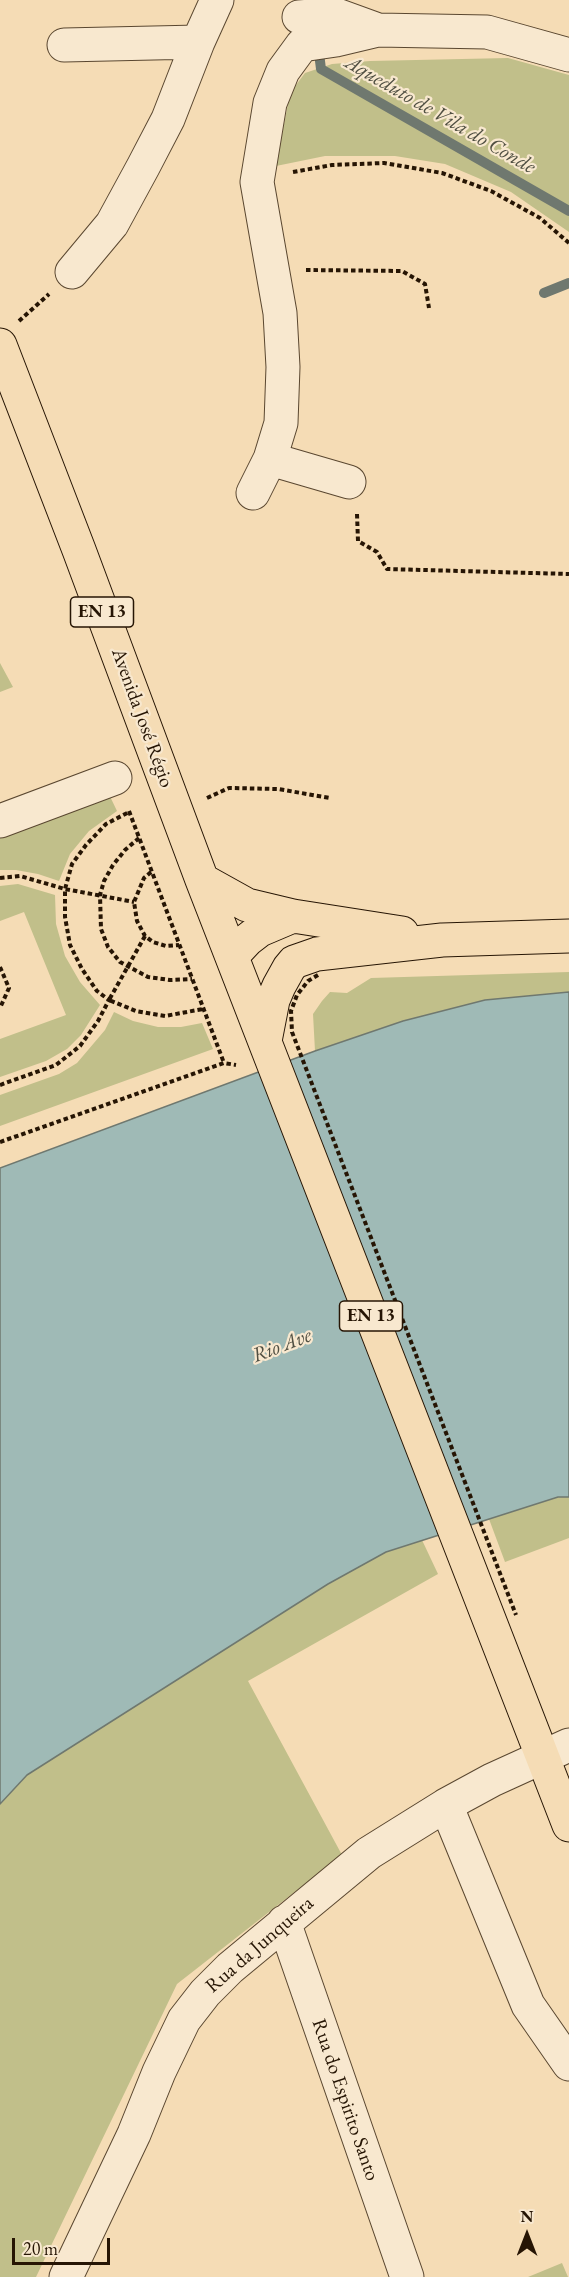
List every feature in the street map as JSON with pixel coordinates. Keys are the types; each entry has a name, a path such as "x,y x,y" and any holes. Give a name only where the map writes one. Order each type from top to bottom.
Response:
{"main road":[{"name":"Avenida José Régio","path":"9,334 79,550 232,957"},
{"path":"202,880 247,905 293,916 442,940"},
{"path":"232,957 247,940 260,930 293,916"},
{"path":"268,1049 268,1019 276,993 306,969 317,954 442,940 569,936"},
{"path":"232,957 306,969"},
{"name":"EN 13","path":"232,957 569,1825"}],"street":[{"path":"72,272 112,224 168,119 217,0"},
{"path":"253,493 270,459 281,423 283,367 280,314 257,182 270,103 300,20 334,18 378,30 487,32 569,55"},
{"path":"64,45 198,42"},
{"path":"270,459 349,482"},
{"path":"0,820 115,778"},
{"name":"Rua da Junqueira","path":"66,2277 134,2134 159,2072 184,2020 205,1993 230,1968 369,1853 446,1805 544,1756"},
{"path":"446,1805 528,2005 569,2064"},
{"name":"Rua do Espirito Santo","path":"284,1922 407,2277"}],"path":[{"path":"257,182 332,165 384,164 442,173 491,190 540,218 569,243"},
{"path":"318,270 402,271 424,284 429,308"},
{"path":"9,334 72,272"},
{"path":"349,482 356,494 358,541 377,552 387,569 569,574"},
{"path":"176,811 229,788 278,789 330,798"},
{"path":"203,1009 165,1016 136,1011 109,1000 97,991 70,945 64,918 65,889 72,864 106,824 129,812 224,1063"},
{"path":"139,838 125,850 104,881 100,895 101,929 108,947 120,962 128,967 148,976 170,980 192,979"},
{"path":"152,872 144,879 134,902 137,921 145,936 153,942 166,946 179,945"},
{"path":"0,878 20,876 65,889 134,902"},
{"path":"0,1085 56,1065 80,1046 98,1022 145,936"},
{"path":"0,967 9,988 0,1008"},
{"path":"306,969 308,981 297,996 291,1011 292,1032 516,1615"},
{"path":"0,1142 224,1063 236,1065"}],"shaded area":[{"path":"508,58 569,75 569,232 511,192 445,164 395,156 325,156 276,166 290,93 305,73 332,64 370,61"},
{"path":"0,663 13,687 0,692"},
{"path":"105,786 117,811 89,831 70,854 59,881 38,874 0,870 0,827"},
{"path":"18,884 55,895 56,924 65,956 80,982 100,1005 81,1035 67,1049 46,1061 0,1077 0,1039 66,1015 24,912 0,921 0,886"},
{"path":"569,972 569,992 485,1000 403,1021 315,1051 313,1014 322,1001 330,992 347,993 371,978"},
{"path":"114,1012 133,1021 158,1027 181,1027 202,1023 213,1049 0,1126 0,1095 59,1074 77,1063 105,1030"},
{"path":"558,1497 569,1497 569,1538 505,1562 489,1519"},
{"path":"422,1540 438,1574 248,1681 342,1855 177,1984 36,2277 0,2277 0,1804 27,1775 328,1584 386,1552"},
{"path":"562,2263 568,2277 528,2277"}],"water":[{"name":"Rio Ave","path":"569,992 569,1497 558,1497 386,1552 328,1584 27,1775 0,1804 0,1168 315,1051 403,1021 485,1000"}],"waterway":[{"name":"Aqueduto de Vila do Conde","path":"318,45 321,69 569,211"},
{"name":"Aqueduto de Vila do Conde","path":"544,293 569,283"}]}
